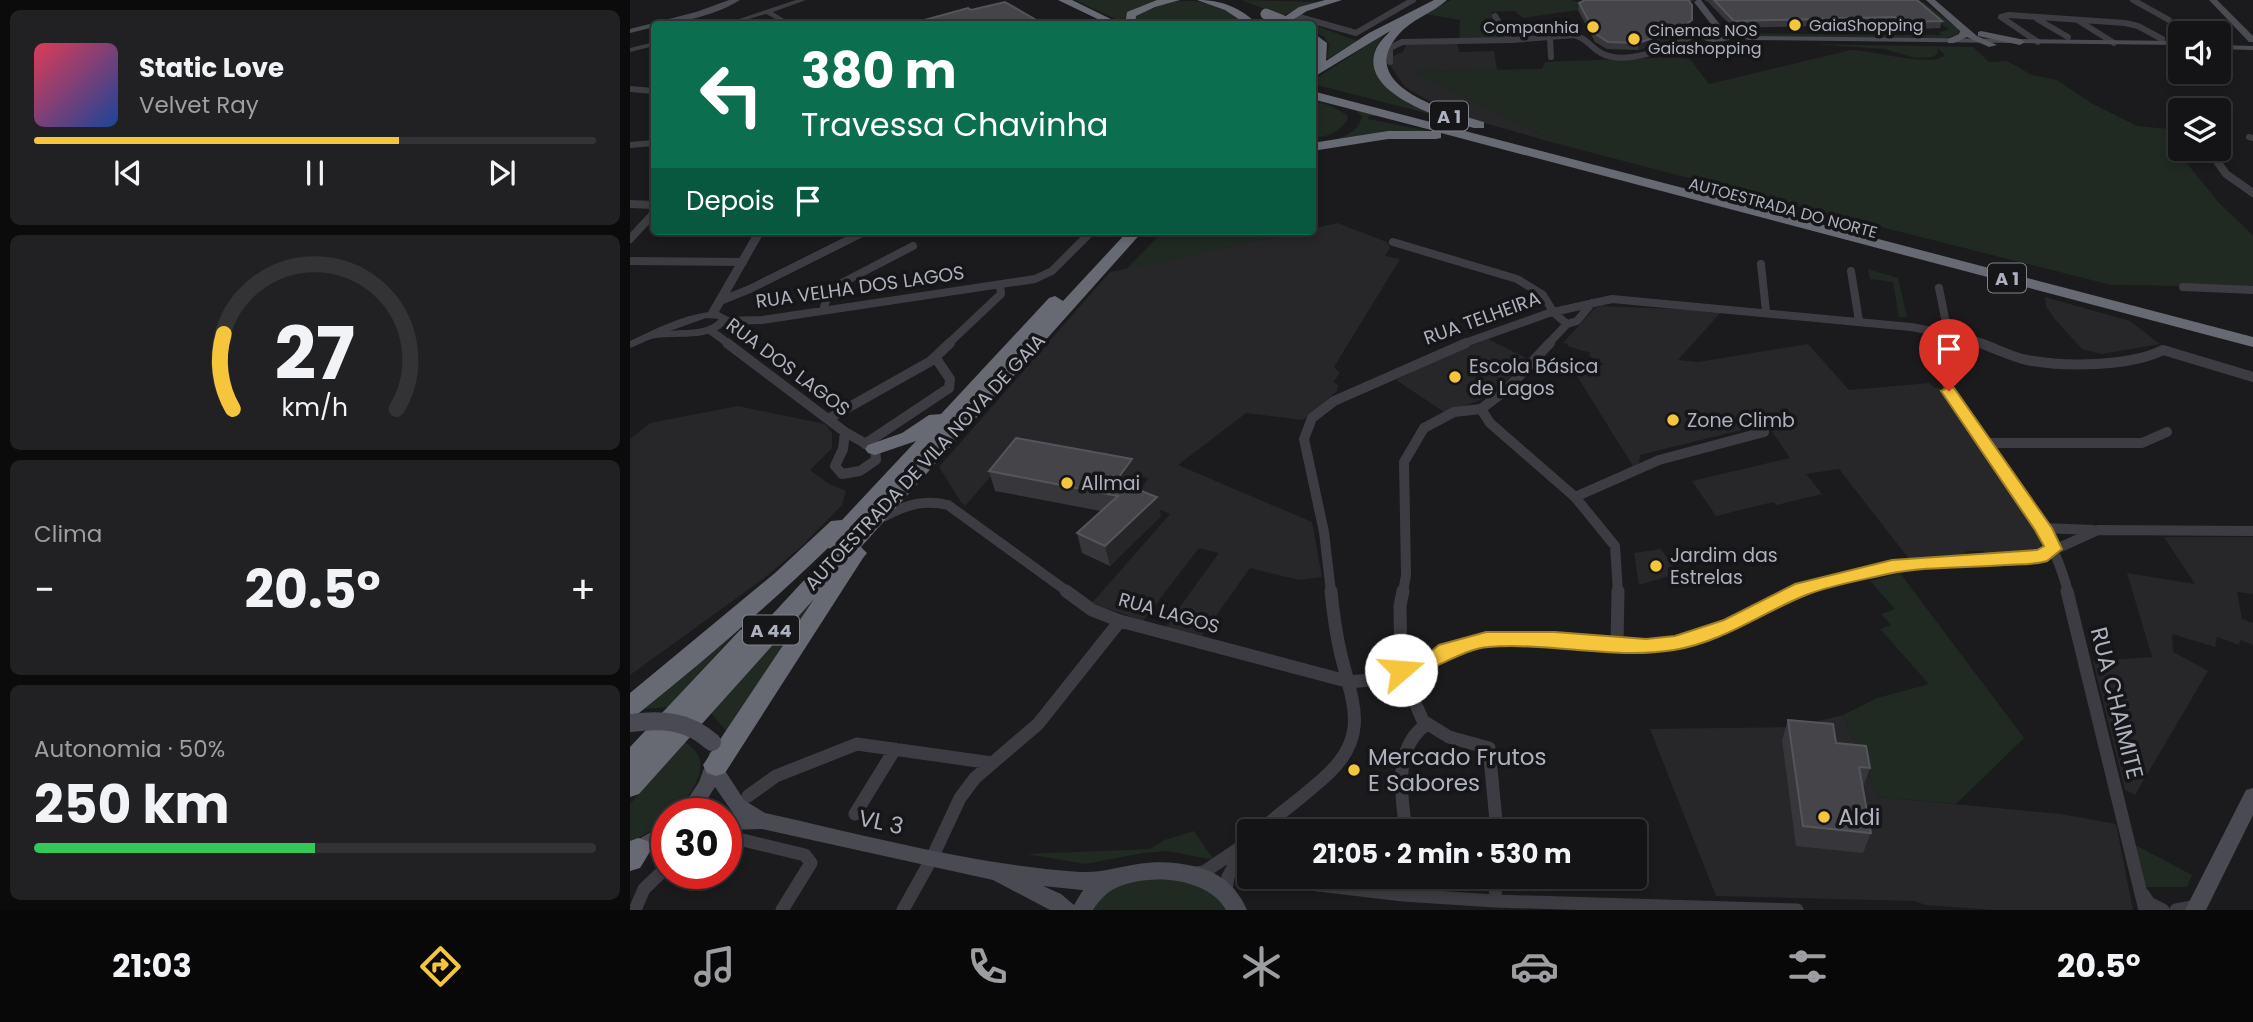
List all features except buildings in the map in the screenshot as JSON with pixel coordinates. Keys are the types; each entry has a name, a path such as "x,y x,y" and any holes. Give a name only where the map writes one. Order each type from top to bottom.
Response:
{"highway":[{"path":"1052,0 1095,21"},
{"path":"1063,0 1109,21"},
{"path":"1130,21 1131,14 1141,8 1175,0"},
{"path":"1202,0 1229,8 1248,21"},
{"path":"1284,21 1303,9 1337,0"},
{"path":"1316,71 1373,35 1443,0"},
{"path":"1250,7 1294,20"},
{"name":"A 1","path":"1426,8 1391,33 1379,51 1382,72 1395,88 1418,104 1445,115 1611,163"},
{"path":"1084,16 1091,21"},
{"path":"1316,38 1324,49 1323,57 1316,68"},
{"name":"AUTOESTRADA DO NORTE","path":"1316,88 2253,332"},
{"path":"1316,140 1337,136 1351,125 1349,111 1319,97"},
{"name":"AUTOESTRADA DO NORTE","path":"1319,97 2253,342"},
{"path":"1316,146 1369,137 1410,134 1501,145"},
{"name":"AUTOESTRADA DE VILA NOVA DE GAIA","path":"630,764 1012,346 1121,235"},
{"name":"AUTOESTRADA DE VILA NOVA DE GAIA","path":"630,786 1132,235"},
{"path":"630,706 674,672 827,538 1003,350 1012,346"},
{"path":"870,447 909,437 947,409"},
{"path":"715,767 832,586 914,477"}],"main road":[{"path":"672,21 736,0"},
{"path":"1930,0 1978,38"},
{"path":"1938,0 1978,38"},
{"path":"2213,0 2252,41 2231,44"},
{"path":"1720,36 1694,2 1700,28 1720,36 1951,41 1990,37 2020,42 2168,45"},
{"path":"630,31 651,26"},
{"path":"1720,36 1978,38 2168,45"},
{"path":"1951,41 1963,36 1978,38"},
{"name":"VL 3","path":"630,723 678,722 702,732 712,742 716,754 715,767 737,806 762,821"},
{"path":"700,798 715,767"},
{"path":"2196,908 2251,805"},
{"name":"VL 3","path":"742,822 762,821 990,871 1082,881 1113,880 1153,871 1184,874 1212,883 1238,904"},
{"name":"VL 3","path":"990,871 1054,901 1066,910"},
{"name":"VL 3","path":"1082,910 1093,894 1113,880"}],"street":[{"path":"737,21 804,0"},
{"path":"1316,25 1356,33 1413,0"},
{"path":"2133,0 2169,20"},
{"path":"768,12 784,21"},
{"path":"1495,16 1510,40"},
{"path":"2038,42 2001,17 2133,24 2162,38"},
{"path":"2035,17 2068,37"},
{"path":"2077,20 2114,43"},
{"path":"1390,62 1390,48 1402,42 1510,40 1574,35 1584,37 1601,53 1616,56 1650,55 1700,28"},
{"path":"1678,41 1720,36"},
{"path":"1550,38 1552,57"},
{"path":"630,50 651,45"},
{"path":"630,89 651,91"},
{"path":"631,145 651,143"},
{"path":"2216,161 2240,186 2253,192"},
{"path":"630,204 651,205"},
{"path":"630,239 651,216"},
{"path":"630,345 690,325 713,313 758,235"},
{"path":"720,301 750,289 858,235"},
{"name":"RUA VELHA DOS LAGOS","path":"724,321 762,320 1035,279 1052,271 1088,235"},
{"path":"1393,242 1517,279 1543,295 1554,313 1567,324"},
{"path":"823,310 828,295 838,285 913,246"},
{"path":"630,261 743,261"},
{"path":"1761,264 1766,312"},
{"path":"1851,271 1859,321"},
{"path":"828,419 935,357 1001,294 1000,285"},
{"path":"2183,287 2253,290"},
{"name":"RUA CHAIMITE","path":"1939,288 1948,333 1945,375 1949,391 2043,528 2062,569 2145,910"},
{"name":"RUA TELHEIRA","path":"1274,819 1331,770 1350,748 1354,730 1354,705 1340,651 1325,536 1303,444 1308,425 1318,411 1338,399 1432,355 1554,313 1612,299 1859,321 1948,333 2026,360 2094,364 2146,359 2163,351 2253,377"},
{"path":"1496,819 1489,748 1449,737 1427,724 1401,670 1400,606 1406,575 1404,463 1424,428 1454,412 1481,410 1506,390 1567,324 1577,321 1592,303"},
{"path":"690,325 710,330 724,321 723,315 713,313"},
{"name":"RUA DOS LAGOS","path":"710,330 845,432 870,447 876,460 855,474 842,474 835,466 843,449 845,432"},
{"path":"870,447 949,388 950,379 935,357"},
{"path":"1481,410 1490,423 1575,497 1615,546 1618,645"},
{"path":"1575,497 1660,460 1764,432"},
{"path":"1983,443 2141,443 2166,432"},
{"name":"RUA LAGOS","path":"885,516 913,502 938,502 954,509 1092,610 1120,621 1350,682"},
{"path":"2043,528 2253,531"},
{"path":"1350,682 1369,680 1401,670 1434,659 1446,651 1486,639 1646,646 1697,638 1731,625 1802,589 1892,566 2041,556 2098,530"},
{"path":"903,910 932,858 960,798 975,778 1038,724 1120,621"},
{"path":"1404,819 1402,805 1404,763 1413,736 1427,724"},
{"path":"748,796 763,782 782,771 841,754 857,744 992,763"},
{"path":"855,814 895,749"},
{"path":"742,840 805,855 811,863 782,910"},
{"path":"1184,874 1204,872 1237,850"},
{"path":"1237,860 1228,877 1238,904"},
{"path":"635,910 644,889 651,882"},
{"path":"1352,889 1495,901 1797,910"},
{"path":"1495,901 1496,889"},
{"path":"2141,892 2148,903 2163,910"},
{"path":"2176,910 2196,908"}],"shaded area":[{"path":"1075,0 1164,0 1137,8 1124,21"},
{"path":"1241,0 1316,2 1282,16"},
{"path":"1451,0 1571,0 1588,5 1578,10 1523,18 1515,11 1491,12 1508,38 1459,39 1460,20 1425,14"},
{"path":"1914,0 1925,3 1958,29 1958,34 1944,39 1749,36 1732,33 1941,35 1939,32 1949,30"},
{"path":"1194,1 1219,6 1242,21 1133,20 1143,9 1169,2"},
{"path":"1316,26 1357,41 1327,59 1329,44 1316,32"},
{"path":"1386,33 1375,50 1374,65 1381,79 1408,101 1457,121 1316,85 1316,78"},
{"path":"1457,43 1459,52 1494,51 1497,70 1412,71 1562,145 1474,120 1436,105 1405,87 1389,64 1393,63 1393,56 1403,52 1406,45"},
{"path":"1812,44 1973,47 1989,62 2007,61 2032,75 2057,80 2093,104 2137,126 2168,129 2168,161 2185,161 2220,204 2253,235 2253,287 2111,285 1754,195 1562,145 1410,71 1542,69 1545,62 1675,57 1690,59 1709,84 1851,50 1927,60 1945,55 1937,48 1938,53 1933,57 1916,58 1884,49"},
{"path":"1316,101 1347,115 1348,119 1333,133 1316,137"},
{"path":"1354,109 1380,116 1369,116 1368,119 1438,133 1335,140 1352,132 1358,125 1362,116"},
{"path":"1337,223 1387,242 1390,248 1385,256 1400,259 1334,367 1340,373 1333,382 1338,385 1337,391 1303,420 1246,413 1178,465 1312,522 1322,577 1299,580 1250,568 1201,637 1165,627 1219,553 1199,548 1143,621 1092,603 1170,514 1134,498 1143,491 1141,490 1148,478 1011,453 965,506 961,502 939,467 1110,272 1283,235 1316,235 1316,228"},
{"path":"1160,235 1284,235 1125,270"},
{"path":"1868,269 1898,278 1907,317 1899,317 1893,282 1870,279"},
{"path":"2045,297 2130,321 2160,344 2102,354 2082,349 2054,318 2046,306"},
{"path":"1601,306 1722,311 1678,360 1698,362 1808,344 1849,390 1930,383 1934,388 1940,388 2042,537 2043,544 2037,549 2015,553 1991,555 1984,551 1967,551 1963,556 1909,559 1839,469 1806,474 1822,494 1777,505 1773,502 1716,516 1692,481 1790,458 1765,421 1745,424 1745,429 1640,455 1639,463 1633,466 1575,373 1604,364 1589,356 1591,353 1563,343 1595,308"},
{"name":"Escola Básica de Lagos","path":"1488,339 1528,359 1494,393 1476,402 1444,412 1396,380 1449,354"},
{"path":"738,406 825,424 832,433 832,448 810,470 829,484 846,491 842,505 802,546 763,579 630,675 630,439 650,423"},
{"path":"2164,537 2253,537 2253,594 2237,592 2242,619 2253,623 2253,645 2240,640 2239,645 2217,637 2215,647 2172,634 2173,652 2208,671 2135,795 2125,790 2093,661 2152,657 2127,573 2195,584"},
{"name":"Jardim das Estrelas","path":"1661,549 1678,573 1639,585 1634,553"},
{"path":"838,570 728,733 711,713"},
{"path":"1900,573 2024,738 1956,804 1878,797 1843,715 1877,698 1929,684 1880,629 1891,625 1881,614 1895,609 1870,581"},
{"path":"776,589 668,707 636,710"},
{"path":"1843,715 1878,797 2061,814 2116,824 2133,910 1994,910 1926,905 1914,901 1716,896 1650,729 1793,727"},
{"path":"685,742 694,750 699,758 700,768 688,797 651,798 651,831 630,843 630,804"},
{"path":"1194,831 1214,860 1167,851 1085,864 1026,854 1150,849 1164,840"},
{"path":"2132,843 2192,875 2187,887 2142,887"},
{"path":"1143,879 1179,881 1200,887 1219,900 1227,910 1089,910 1106,893"}],"place":[{"name":"GaiaShopping","path":"1795,25"},
{"name":"Companhia","path":"1593,27"},
{"name":"Cinemas NOS Gaiashopping","path":"1634,39"},
{"name":"Escola Básica de Lagos","path":"1455,377"},
{"name":"Zone Climb","path":"1673,420"},
{"name":"Allmai","path":"1067,483"},
{"name":"Jardim das Estrelas","path":"1656,566"},
{"name":"Mercado Frutos E Sabores","path":"1354,770"},
{"name":"Aldi","path":"1824,817"}],"route":[{"path":"1401,670 1434,659 1446,651 1486,639 1646,646 1675,643 1731,625 1802,589 1892,566 2010,560 2041,556 2054,549 2043,528 1949,391"}]}
